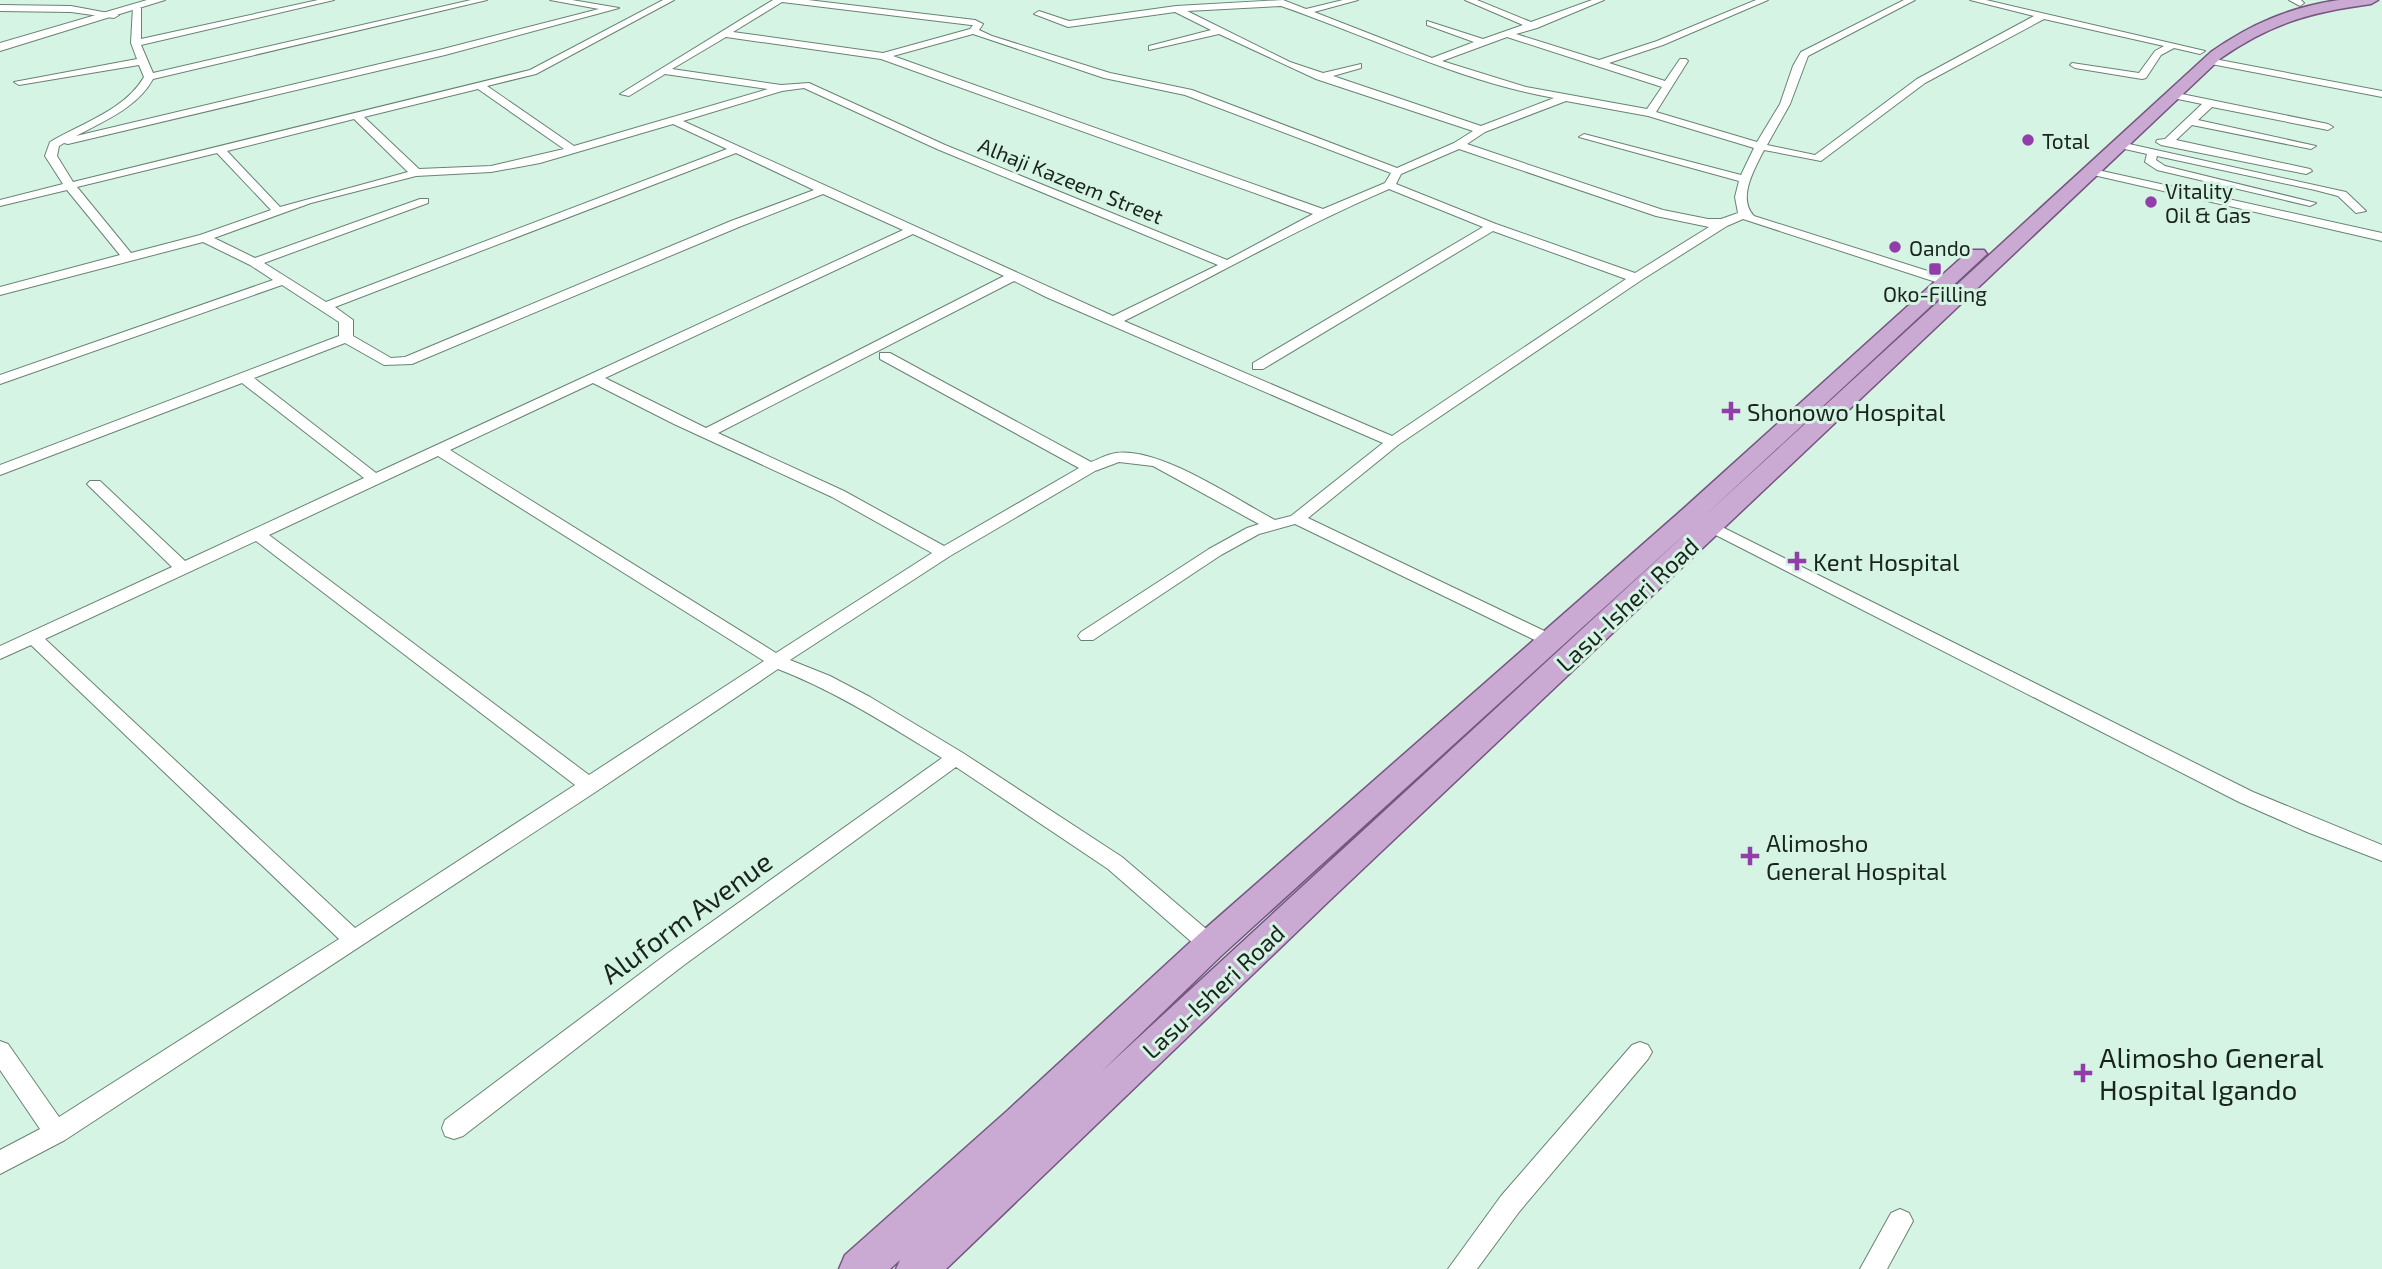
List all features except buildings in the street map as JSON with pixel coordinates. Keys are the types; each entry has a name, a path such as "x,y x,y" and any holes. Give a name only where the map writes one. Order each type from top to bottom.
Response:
{"main road":[{"name":"Lasu-Isheri Road","path":"917,1269 1710,526 2093,172 2172,95 2204,56 2280,17 2326,6 2371,0"},
{"name":"Lasu-Isheri Road","path":"860,1269 1021,1123 1210,945 1551,641 1946,281 2204,56 2252,18 2304,1"}],"street":[{"path":"0,47 159,0"},
{"path":"136,43 330,0"},
{"path":"149,77 483,0"},
{"path":"554,0 643,14"},
{"path":"0,204 524,75 550,65 670,0"},
{"path":"625,94 779,0"},
{"path":"785,0 972,22 978,24 974,31"},
{"path":"1303,12 1354,0"},
{"path":"1469,0 1534,26"},
{"path":"1432,61 1600,0"},
{"path":"1599,63 1660,43 1764,0"},
{"path":"1742,215 1740,209 1745,179 1758,146 1786,103 1799,61 1804,54 1912,0"},
{"path":"1974,0 2173,45 2204,56 2381,92"},
{"path":"1039,14 1068,24 1176,9 1278,2 1432,61 1524,90 1650,113 1758,146 1809,158 1822,157 1922,81 2042,16"},
{"path":"128,257 71,187 51,156 54,144 134,99 145,88 149,77 136,43 136,8"},
{"path":"54,144 445,52 614,8"},
{"path":"0,10 71,9 114,15"},
{"path":"1176,9 1219,32 1320,77 1481,130"},
{"path":"1430,23 1485,43"},
{"path":"883,56 974,31 1108,76 1188,92 1397,172"},
{"path":"1152,48 1219,32"},
{"path":"727,34 883,56 1324,213"},
{"path":"1508,34 1667,85"},
{"path":"2075,65 2141,76 2158,53 2173,45"},
{"path":"19,82 144,61"},
{"path":"1650,113 1683,61"},
{"path":"1320,77 1358,66"},
{"path":"664,71 780,88"},
{"path":"479,85 574,151"},
{"name":"Alhaji Kazeem Street","path":"780,88 805,85 817,89 941,147 1228,265"},
{"path":"0,291 204,238 307,201 416,173 501,168 574,151 780,88"},
{"path":"2172,95 2207,108 2307,134"},
{"path":"1113,321 1228,265 1324,213 1389,185 1397,172 1458,145 1481,130 1566,97"},
{"path":"2168,142 2207,108"},
{"path":"2207,108 2328,127"},
{"path":"356,115 416,173"},
{"path":"673,120 1113,321 1393,442"},
{"path":"2193,122 2311,146"},
{"path":"2183,131 2288,153"},
{"path":"1584,137 1745,179"},
{"path":"2125,141 2168,142 2306,171"},
{"path":"2125,141 2154,152 2342,194 2360,211"},
{"path":"1458,145 1660,213 1708,223 1723,223"},
{"path":"327,306 737,149"},
{"path":"220,150 278,211"},
{"path":"2154,152 2151,162 2161,168 2310,203"},
{"path":"2093,172 2382,237"},
{"path":"1389,185 1492,227 1636,278"},
{"path":"346,338 389,362 407,361 735,224 824,190"},
{"path":"254,262 424,201"},
{"path":"1087,636 1215,552 1253,531 1297,519 1393,442 1636,278 1723,223 1742,215 1946,281"},
{"path":"1258,366 1492,227"},
{"path":"0,653 912,230"},
{"path":"204,238 254,262 327,306 346,320 346,338"},
{"path":"707,433 1015,276"},
{"path":"0,380 282,281"},
{"path":"0,470 346,338"},
{"path":"885,356 1090,468"},
{"path":"245,378 375,479"},
{"path":"594,378 838,494 944,553"},
{"path":"439,450 778,662 834,685 957,758 1115,863 1210,945"},
{"path":"0,1163 55,1132 354,940 944,553 1090,468 1117,457 1158,463 1272,525"},
{"path":"95,484 184,569"},
{"path":"1297,519 1551,641"},
{"path":"1710,526 2246,797 2382,853"},
{"path":"258,535 590,786"},
{"path":"34,638 354,940"},
{"name":"Aluform Avenue","path":"454,1128 676,959 957,758"},
{"path":"0,1051 55,1132"},
{"path":"1461,1269 1510,1204 1640,1052"},
{"path":"1873,1269 1900,1221"}],"place":[{"name":"Total","path":"2028,140"},
{"name":"Vitality Oil & Gas","path":"2151,202"},
{"name":"Oando","path":"1895,247"},
{"name":"Oko-Filling","path":"1935,269"},
{"name":"Shonowo Hospital","path":"1731,411"},
{"name":"Kent Hospital","path":"1797,561"},
{"name":"Alimosho General Hospital","path":"1750,856"},
{"name":"Alimosho General Hospital Igando","path":"2083,1073"}]}
